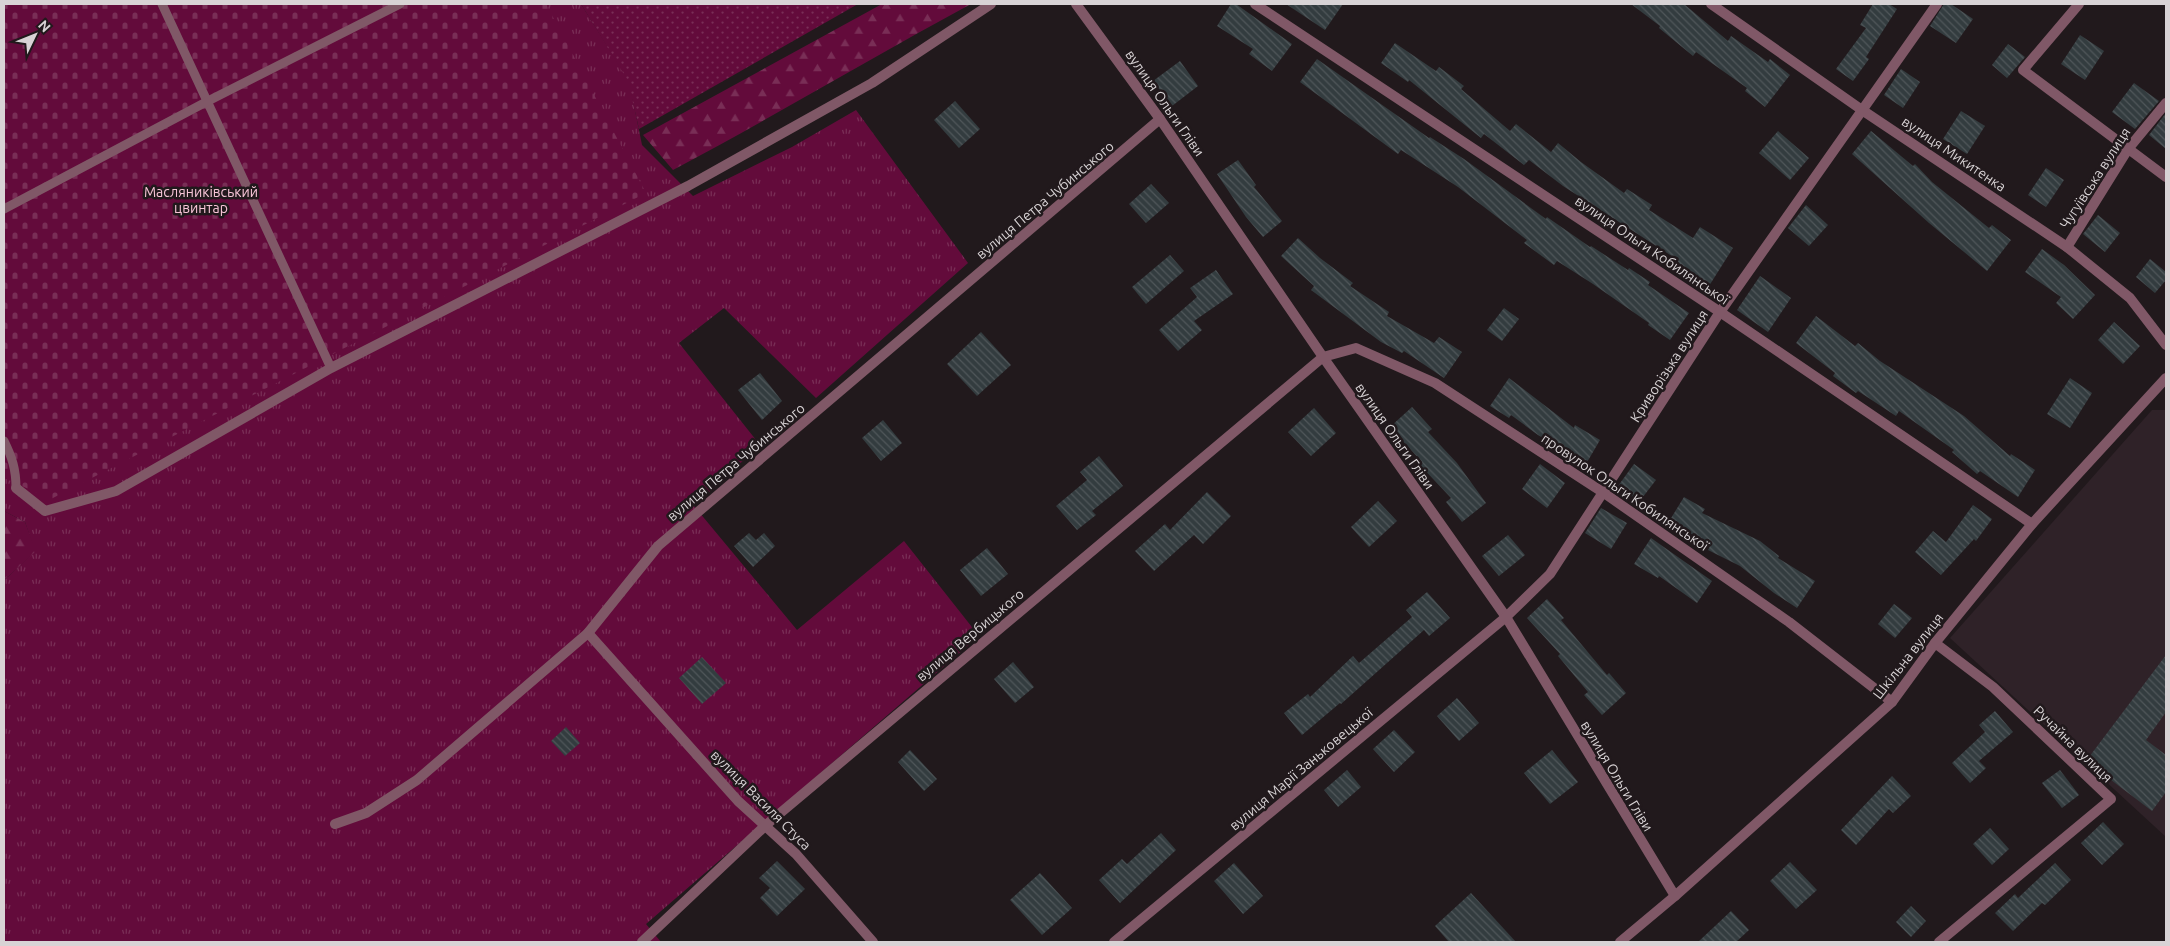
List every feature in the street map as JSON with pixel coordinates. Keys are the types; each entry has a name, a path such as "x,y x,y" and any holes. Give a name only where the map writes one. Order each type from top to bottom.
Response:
{"street":[{"path":"16,488 45,511 116,491 331,368 696,181 872,83 991,4"},
{"name":"вулиця Ольги Гліви","path":"1076,4 1160,120 1323,357 1506,617 1674,896"},
{"name":"вулиця Ольги Кобилянської","path":"1255,4 1720,312 2032,524"},
{"name":"вулиця Микитенка","path":"1711,4 1862,110 2067,246 2130,298 2166,345"},
{"name":"Криворізька вулиця","path":"1506,617 1550,574 1720,312 1937,4"},
{"path":"2079,4 2023,70 2166,178"},
{"name":"Чугуївська вулиця","path":"2067,246 2128,149 2166,103"},
{"name":"вулиця Петра Чубинського","path":"334,824 366,813 417,780 588,633 658,546 1160,120"},
{"name":"провулок Ольги Кобилянської","path":"1323,357 1356,348 1435,383 1604,492 1789,622 1892,702"},
{"name":"вулиця Вербицького","path":"642,942 766,825 1323,357"},
{"name":"Шкільна вулиця","path":"1620,942 1892,702 1935,643 2032,524 2166,378"},
{"name":"вулиця Марії Заньковецької","path":"1114,942 1506,617"},
{"name":"вулиця Василя Стуса","path":"588,633 738,801 796,854 873,942"},
{"name":"Ручайна вулиця","path":"1935,643 1993,687 2111,799 1939,942"}],"lane":[{"path":"162,4 331,368"},
{"path":"4,209 208,101 400,4"},
{"path":"4,441 12,456 16,471 16,488"}],"shaded area":[{"path":"2152,410 2166,410 2166,837 1950,638"}],"green space":[{"path":"4,4 581,4 629,81 642,145 693,196 792,147 856,110 968,263 816,398 724,308 679,343 760,445 694,506 797,630 904,541 979,636 646,924 661,942 4,942 4,579 35,551 25,522 4,511"},
{"name":"Масляниківський цвинтар","path":"4,4 546,4 646,193 51,499 4,478"},
{"path":"581,4 858,4 639,129 628,81"},
{"path":"882,4 971,4 673,170 643,135"},
{"path":"4,511 25,522 36,551 4,579"}],"building":[{"path":"1231,4 1236,4 1292,44 1272,71 1249,54 1253,49 1217,26"},
{"path":"1286,4 1343,4 1325,30"},
{"path":"1631,4 1684,4 1728,41 1731,36 1768,62 1770,59 1790,75 1765,107 1745,91 1747,88 1696,52 1693,56 1659,28 1660,26"},
{"path":"1873,4 1889,4 1897,9 1866,57 1869,59 1853,81 1836,69 1866,28 1860,25"},
{"path":"1944,4 1951,4 1973,19 1956,43 1930,26"},
{"path":"2080,35 2104,51 2085,80 2061,64"},
{"path":"1395,43 1436,71 1439,67 1464,86 1461,89 1510,131 1516,124 1551,152 1558,143 1624,193 1627,189 1652,205 1649,210 1693,238 1700,227 1733,248 1709,286 1675,264 1678,260 1563,186 1529,160 1524,165 1484,134 1481,138 1409,80 1408,82 1381,63"},
{"path":"2008,44 2025,57 2007,78 1992,65"},
{"path":"1317,59 1429,138 1464,159 1546,219 1547,217 1590,247 1628,270 1629,268 1650,282 1648,285 1689,313 1670,340 1593,284 1557,261 1554,265 1524,243 1527,240 1458,187 1401,150 1398,154 1300,82"},
{"path":"1180,61 1198,86 1172,106 1153,81"},
{"path":"1901,69 1920,82 1903,108 1884,95"},
{"path":"2134,83 2159,101 2135,129 2112,112"},
{"path":"955,101 980,129 959,148 934,120"},
{"path":"1961,111 1985,126 1967,154 1943,139"},
{"path":"2166,113 2166,149 2149,135"},
{"path":"1778,131 1809,158 1790,180 1759,153"},
{"path":"1871,131 1913,166 1915,164 1932,182 1989,228 1992,225 2011,240 1987,271 1929,223 1852,154"},
{"path":"1238,160 1256,185 1254,187 1282,221 1263,237 1246,217 1217,174"},
{"path":"2046,168 2064,180 2046,207 2028,195"},
{"path":"1151,184 1169,203 1146,223 1129,204"},
{"path":"1806,205 1828,225 1809,246 1788,228"},
{"path":"2098,215 2120,233 2105,252 2083,234"},
{"path":"1298,238 1320,258 1353,283 1350,286 1389,312 1387,316 1434,343 1439,337 1462,352 1444,378 1404,351 1402,353 1381,342 1311,290 1314,286 1281,256"},
{"path":"2042,249 2064,265 2095,295 2073,319 2056,303 2061,297 2025,272"},
{"path":"1170,255 1184,271 1146,304 1132,287"},
{"path":"2150,259 2166,272 2166,280 2155,293 2136,277"},
{"path":"1216,270 1233,294 1194,321 1202,330 1178,351 1159,330 1197,297 1190,288"},
{"path":"1760,276 1791,298 1768,332 1737,310"},
{"path":"1504,308 1519,319 1502,341 1487,330"},
{"path":"1816,316 1855,346 1858,343 1880,361 1964,416 2010,456 2011,454 2035,470 2018,497 1980,471 1977,474 1952,452 1954,450 1899,411 1896,416 1858,391 1856,393 1833,376 1835,373 1796,343"},
{"path":"2114,322 2140,346 2123,364 2098,340"},
{"path":"981,332 1011,365 977,396 947,364"},
{"path":"760,373 782,401 762,420 738,390"},
{"path":"1509,378 1574,428 1575,425 1600,440 1586,464 1538,435 1511,415 1509,418 1490,406"},
{"path":"2070,378 2092,393 2070,428 2047,414"},
{"path":"1412,407 1432,429 1428,432 1457,463 1486,503 1462,522 1446,502 1451,498 1419,464 1422,462 1390,427"},
{"path":"1314,408 1336,433 1311,456 1288,432"},
{"path":"883,420 902,443 881,461 862,438"},
{"path":"1099,456 1123,486 1092,511 1096,515 1077,530 1056,506 1087,480 1080,472"},
{"path":"1540,464 1565,483 1547,508 1522,489"},
{"path":"1634,464 1656,480 1639,502 1618,486"},
{"path":"1207,492 1231,516 1203,544 1194,535 1154,571 1135,551 1165,524 1170,530"},
{"path":"1684,497 1705,509 1702,513 1760,541 1779,556 1778,558 1815,581 1797,608 1774,593 1740,566 1708,550 1710,546 1687,531 1684,535 1668,523"},
{"path":"1378,501 1397,521 1369,547 1351,527"},
{"path":"1973,505 1992,519 1976,541 1974,539 1941,575 1915,552 1933,531 1946,542"},
{"path":"1601,508 1627,523 1611,549 1585,533"},
{"path":"749,533 756,540 764,533 775,546 753,567 734,546"},
{"path":"1508,535 1525,555 1499,576 1482,556"},
{"path":"1651,538 1712,581 1697,603 1659,576 1658,578 1634,564"},
{"path":"987,548 1008,574 981,596 960,570"},
{"path":"1427,592 1450,618 1429,636 1424,630 1341,704 1302,735 1284,713 1308,694 1310,697 1353,656 1359,663 1412,617 1406,610"},
{"path":"1547,599 1564,618 1561,620 1607,675 1609,673 1626,693 1602,715 1584,695 1588,692 1558,656 1560,654 1527,618"},
{"path":"1894,604 1912,618 1895,638 1878,624"},
{"path":"2166,655 2166,712 2146,740 2166,755 2166,792 2152,811 2086,761"},
{"path":"702,657 726,683 702,704 679,678"},
{"path":"1013,662 1034,687 1015,703 994,679"},
{"path":"1457,698 1479,723 1459,741 1437,716"},
{"path":"1995,711 2013,732 1979,761 1986,768 1970,783 1952,763 1985,732 1979,725"},
{"path":"566,727 580,743 565,756 551,741"},
{"path":"1394,730 1415,752 1394,772 1373,749"},
{"path":"910,750 937,779 924,791 898,762"},
{"path":"1552,750 1578,782 1550,804 1524,773"},
{"path":"1347,770 1361,787 1338,807 1324,790"},
{"path":"2060,770 2079,795 2062,808 2042,783"},
{"path":"1892,776 1911,796 1893,813 1889,809 1856,845 1841,830"},
{"path":"2103,822 2124,844 2102,865 2081,843"},
{"path":"1990,828 2009,849 1992,865 1973,844"},
{"path":"1161,833 1176,850 1120,903 1099,880 1122,859 1127,864"},
{"path":"777,861 805,889 777,916 760,898 770,888 759,878"},
{"path":"1790,862 1817,890 1796,909 1770,881"},
{"path":"1234,863 1263,896 1243,914 1214,881"},
{"path":"2055,863 2071,880 2045,905 2042,903 2013,931 1995,913 2015,894 2018,898"},
{"path":"1040,873 1072,908 1042,935 1010,900"},
{"path":"1471,893 1516,942 1449,942 1435,926"},
{"path":"1911,906 1926,921 1911,937 1896,922"},
{"path":"1731,911 1749,930 1736,942 1698,942"}]}
